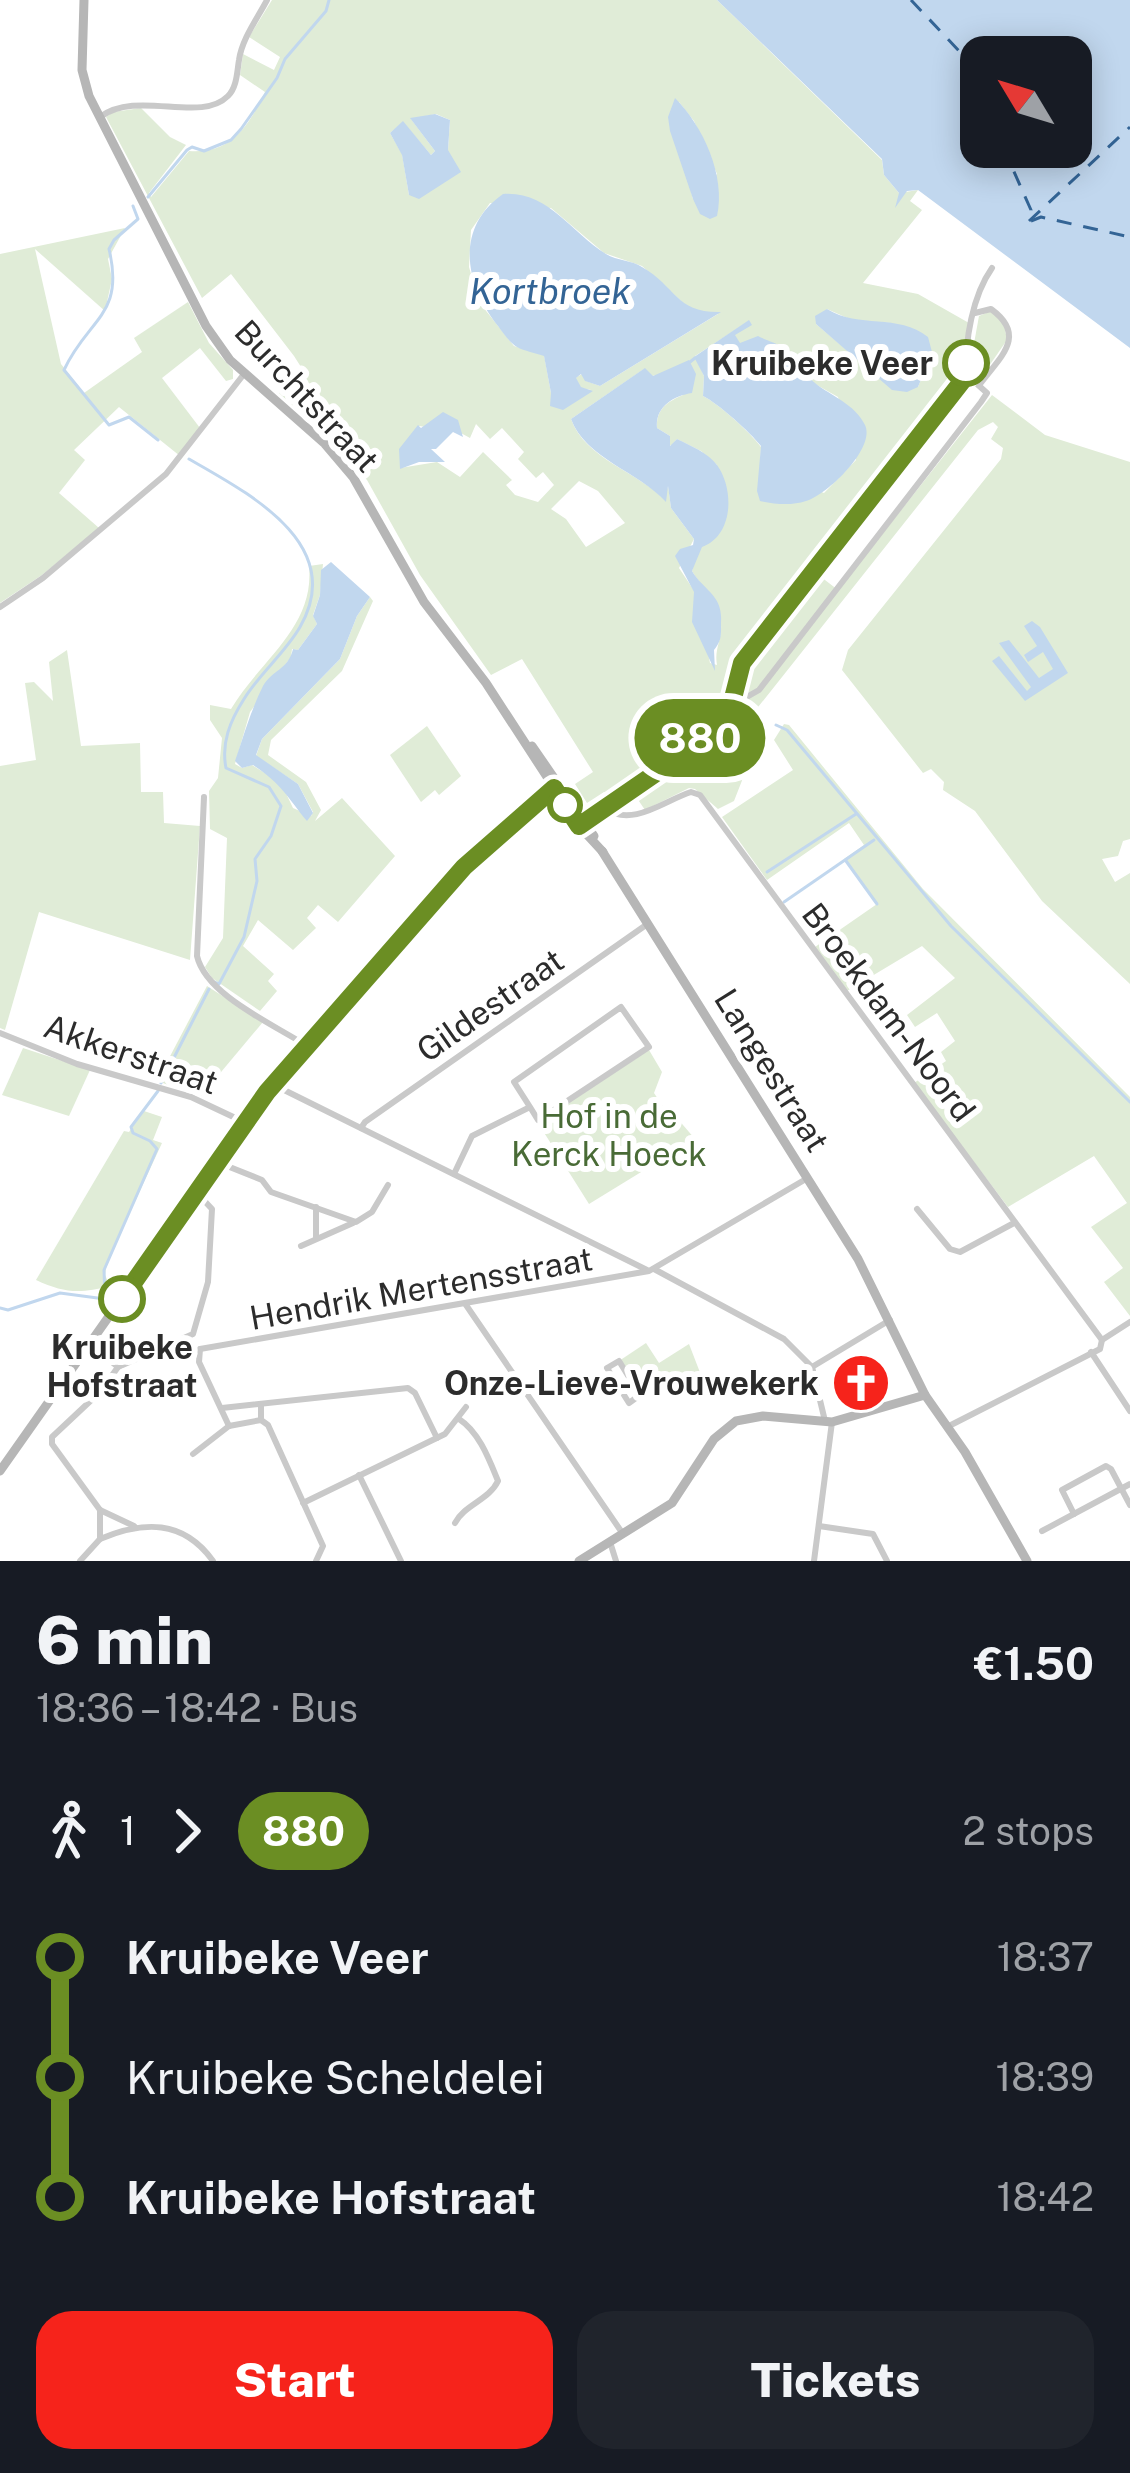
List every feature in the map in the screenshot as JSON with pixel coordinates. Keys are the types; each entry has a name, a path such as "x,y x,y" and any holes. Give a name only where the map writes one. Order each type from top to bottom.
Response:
{"main road":[{"name":"Burchtstraat","path":"84,0 82,70 100,117 206,326 244,374 325,444 353,477 424,602 556,785"},
{"name":"Langestraat","path":"556,785 809,1177 890,1320 925,1395 1027,1561"},
{"path":"0,1471 274,1085 464,867 556,785"},
{"path":"579,1561 672,1503 714,1439 736,1421 763,1416 829,1422 925,1395"}],"street":[{"path":"100,117 127,105 208,106 228,96 240,53 267,0"},
{"path":"731,706 742,663 967,375 981,284 992,268"},
{"path":"974,314 991,309 1010,330 1010,343 980,384"},
{"path":"0,607 43,578 166,474 244,374"},
{"path":"582,824 685,751 731,706 759,690 987,393 967,375"},
{"name":"Broekdam-Noord","path":"604,809 625,815 652,811 691,792 700,795 1102,1340"},
{"path":"204,796 200,970 206,980 307,1046"},
{"name":"Gildestraat","path":"361,1128 648,924"},
{"path":"621,1007 649,1047 538,1120 530,1107 514,1082 621,1007"},
{"name":"Akkerstraat","path":"0,1033 77,1064 191,1097 245,1123"},
{"path":"274,1085 762,1324 784,1339 812,1367 829,1422 814,1561"},
{"path":"454,1174 472,1136 530,1107"},
{"path":"217,1162 262,1180 271,1192 356,1222"},
{"path":"652,1270 809,1177"},
{"path":"301,1246 372,1212 388,1185"},
{"path":"191,1337 208,1282 212,1209 196,1192"},
{"path":"316,1208 316,1238"},
{"path":"917,1209 950,1249 960,1252 1015,1223"},
{"name":"Hendrik Mertensstraat","path":"200,1349 652,1270"},
{"path":"466,1305 623,1534"},
{"path":"812,1367 890,1320"},
{"path":"948,1426 1100,1349 1102,1340 1130,1322"},
{"path":"191,1337 229,1426"},
{"path":"134,1526 100,1510 51,1441 118,1367 191,1337"},
{"path":"90,1346 118,1367"},
{"path":"1091,1352 1130,1411"},
{"path":"619,1361 640,1395 628,1403 607,1368 619,1361"},
{"path":"222,1408 408,1388 416,1393 437,1438"},
{"path":"261,1405 261,1420"},
{"path":"303,1503 437,1438 466,1407"},
{"path":"454,1523 498,1481 477,1433 459,1419"},
{"path":"193,1454 229,1426 261,1420 268,1425 322,1546 316,1561"},
{"path":"1074,1514 1062,1490 1106,1466 1130,1504"},
{"path":"359,1475 401,1561"},
{"path":"1042,1531 1130,1484"},
{"path":"100,1510 100,1539"},
{"path":"80,1561 100,1539 134,1526 161,1526 186,1535 213,1561"},
{"path":"819,1526 873,1534 886,1561"},
{"path":"610,1542 616,1561"}],"green space":[{"path":"272,0 717,0 882,160 884,175 899,193 918,190 910,201 922,210 863,283 918,294 969,323 961,376 812,570 838,590 992,395 1045,435 1130,462 1130,839 1123,841 1118,856 1102,859 1115,882 1130,873 1130,984 1042,901 975,811 943,790 944,782 931,769 923,773 842,670 848,650 1001,459 1003,448 991,439 998,427 993,422 978,430 751,716 744,749 752,755 734,801 718,809 689,788 645,810 628,785 587,803 575,784 593,772 522,659 491,675 420,575 367,480 279,393 301,367 294,356 231,274 202,298 106,117 141,108 170,137 186,145 149,193 151,197 189,151 227,143 252,116 265,92 240,75 243,54 274,70 280,57 249,37","holes":["679,102 694,121 717,174 693,199 685,168","436,114 450,120 448,150 409,195 402,154 390,133 403,122 431,155 435,151 411,119","490,203 551,208 604,253 642,266 691,310 718,314 600,386 586,381 582,374 575,378 581,388 591,390 551,393 544,355 514,346 479,302 469,267 471,230","827,309 854,321 891,323 932,352 918,387 849,352 816,324","749,321 734,335 740,344 784,348 815,384 838,397 856,460 824,493 760,467 761,447 703,396 704,376 695,356","644,369 652,376 662,374 683,395 664,407 657,428 670,436 671,446 677,439 717,465 692,571 720,617 717,665 710,663 697,620 695,592 679,568 694,539 671,508 668,485 665,500 600,455 571,419","476,424 490,439 502,428 524,452 518,459 536,478 543,472 554,485 538,502 515,495 506,485 512,480 483,452 460,477 437,462 400,468 419,426 470,438","579,481 598,491 625,523 586,547 566,519 551,509"]},
{"path":"125,228 108,259 112,279 105,311 35,249 61,364 84,393 142,352 134,338 188,302 209,343 233,370 233,379 226,381 200,348 162,378 200,428 180,456 119,407 74,450 85,460 59,493 99,528 0,603 0,254"},
{"path":"991,311 1004,323 1007,340 980,379 969,371 979,316"},
{"path":"323,564 313,615 317,624 298,650 292,649 291,657 250,712 235,764 252,765 281,783 293,808 311,816 298,784 256,756 262,739 340,659 370,597 373,601 342,671 271,740 268,755 306,782 321,810 315,821 342,798 395,856 338,922 318,905 307,918 316,928 293,950 258,920 243,946 274,974 268,981 277,991 260,1011 212,978 205,967 223,938 227,838 210,829 209,791 218,778 222,738 210,720 210,705 231,709 295,625 309,588 309,566"},
{"path":"67,650 81,746 140,743 141,792 163,792 164,823 200,826 190,960 39,912 5,1030 0,1028 0,766 36,760 25,683 34,682 53,701 49,662"},
{"path":"784,724 923,889 1130,1097 1130,1316 1104,1282 1123,1268 1091,1227 1127,1203 1094,1156 1008,1207 914,1083 946,1061 941,1052 955,1041 937,1013 915,1027 907,1015 955,978 922,946 847,991 815,947 877,904 844,859 864,845 849,823 767,880 722,817 793,770 774,740"},
{"path":"427,726 461,776 439,795 435,790 421,802 390,755"},
{"path":"207,986 263,1022 201,1096 157,1081"},
{"path":"23,1048 90,1070 69,1116 2,1095"},
{"name":"Hof in de Kerck Hoeck","path":"649,1050 662,1072 654,1093 670,1117 677,1118 695,1139 589,1204 538,1123"},
{"path":"144,1111 162,1117 153,1140 162,1143 107,1262 110,1286 72,1291 36,1280 124,1131 129,1132"},
{"path":"646,1343 659,1363 689,1344 706,1388 690,1397 674,1372 640,1394 619,1361"}],"water":[{"path":"717,0 1130,0 1130,348 918,190 907,191 895,208 899,193 884,175 882,159"},
{"path":"675,98 703,137 715,168 719,201 717,216 710,219 700,214 693,199 670,131 668,117"},
{"path":"435,114 450,120 448,150 461,172 419,199 409,195 402,155 390,133 403,121 431,155 435,151 410,118"},
{"name":"Kortbroek","path":"503,194 546,206 606,254 654,275 685,303 721,312 600,386 585,381 581,374 576,378 581,387 593,391 563,410 550,406 544,356 509,340 487,310 472,275 471,240 477,223"},
{"path":"827,309 852,318 904,325 928,337 932,352 918,387 907,392 892,390 816,324 815,316"},
{"path":"749,320 752,325 735,335 740,343 758,336 780,346 810,379 849,406 865,425 857,458 837,480 806,501 760,501 761,446 703,396 704,376 694,357"},
{"path":"689,360 696,374 692,393 667,404 657,428 670,436 670,446 677,439 708,456 727,487 725,523 702,547 692,571 716,599 721,613 715,671 692,622 694,592 675,556 693,545 694,539 671,508 668,486 666,502 588,444 571,419 645,368 653,376"},
{"path":"443,412 458,420 463,437 453,432 431,449 445,462 419,462 400,469 399,449 418,425 421,428"},
{"path":"331,562 370,597 340,659 262,739 256,755 298,784 313,813 307,821 271,778 253,765 242,768 235,761 263,686 317,624 313,616 321,570"},
{"path":"1032,621 1068,673 1025,701 992,661 999,656 1027,691 1031,687 999,643 1009,640 1039,678 1053,669 1043,652 1028,662 1024,655 1037,646 1024,626"}],"waterway":[{"path":"148,197 187,150 204,151 231,140 277,78 285,59 326,11 329,0"},
{"path":"133,206 138,219 109,249 113,271 108,303 64,370 109,425 129,417 158,440"},
{"path":"690,362 695,358"},
{"path":"189,459 263,505 285,525 302,546 311,571 311,597 300,627 244,699 226,741 226,768 269,787 281,806 271,836 255,859 257,881 244,937 219,984 214,982"},
{"path":"776,725 787,730 951,926 1130,1102"},
{"path":"767,872 856,814"},
{"path":"784,902 874,840"},
{"path":"846,861 877,904"},
{"path":"161,1083 209,989"},
{"path":"0,1308 8,1310 60,1293 105,1299 104,1270 157,1149 131,1127 158,1091"}],"ferry route":[{"path":"911,0 960,52"},
{"path":"1029,221 1130,127"},
{"path":"1012,168 1031,210 1029,219"},
{"path":"1031,221 1041,217 1130,237"}],"bus line":[{"name":"880","path":"122,1299 267,1092 477,854 554,788 579,826 685,751 731,706 742,663 967,375 966,363"}],"place":[{"name":"Kruibeke Veer","path":"966,363"},
{"name":"Kruibeke Hofstraat","path":"122,1299"},
{"name":"Onze-Lieve-Vrouwekerk","path":"861,1383"}]}
